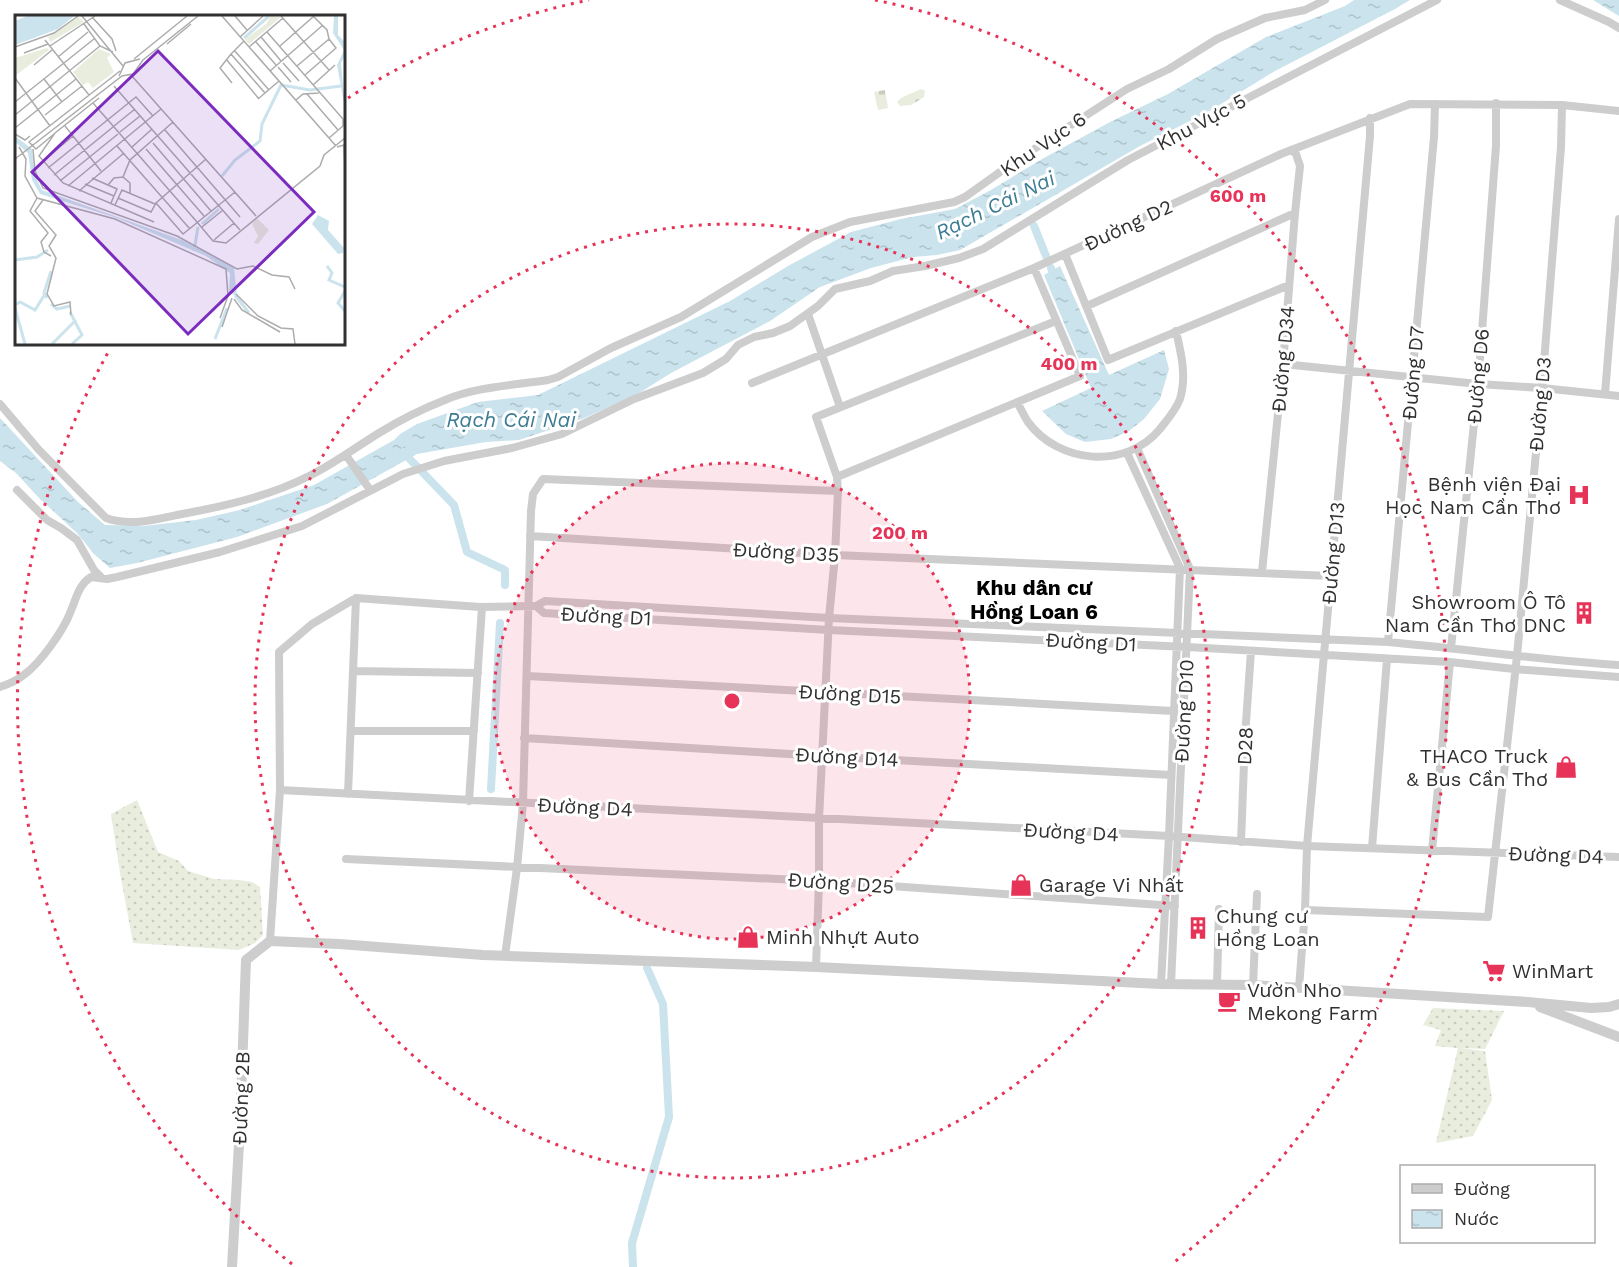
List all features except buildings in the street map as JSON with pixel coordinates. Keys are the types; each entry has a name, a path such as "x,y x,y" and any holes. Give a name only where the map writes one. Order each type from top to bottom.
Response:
{"street":[{"path":"1303,0 1305,10"},
{"name":"Khu Vực 6","path":"0,404 64,477 106,518 115,521 151,521 205,511 237,502 312,475 347,457 381,431 447,399 468,393 558,377 611,348 687,313 812,237 850,222 954,202 965,197 1014,162 1127,89 1169,69 1217,39 1265,18 1305,10 1325,0"},
{"name":"Khu Vực 5","path":"101,578 117,577 220,552 302,526 368,487 403,474 444,461 512,448 562,434 634,399 703,372 726,359 738,345 754,337 790,326 818,306 835,289 870,281 892,271 959,258 983,249 1128,160 1437,0"},
{"path":"1560,0 1619,28"},
{"name":"Đường D6","path":"1451,648 1478,384 1496,146 1496,103"},
{"name":"Đường D2","path":"752,384 1034,268 1291,150 1410,104 1562,105 1619,111"},
{"name":"Đường D7","path":"1388,642 1413,377 1435,104"},
{"name":"Đường D3","path":"1305,910 1488,917 1542,388 1561,147 1562,105"},
{"name":"Đường D13","path":"1299,988 1307,846 1350,370 1370,118"},
{"name":"Đường D34","path":"1262,572 1300,166 1296,154 1291,150"},
{"path":"1087,306 1295,213"},
{"path":"1605,394 1619,219"},
{"path":"1065,254 1108,360 1289,285"},
{"path":"837,477 1080,376 1034,268"},
{"path":"808,314 840,406"},
{"path":"816,967 819,819 838,491 837,477 816,417 1056,321"},
{"path":"1017,402 1027,421 1037,432 1073,454 1093,458 1127,453 1155,435 1169,419 1180,399 1184,377 1176,331"},
{"path":"1283,364 1619,396"},
{"name":"Đường D10","path":"1137,448 1190,569 1166,984"},
{"name":"Đường D10","path":"1127,453 1180,568 1171,775 1173,837"},
{"path":"347,457 368,487"},
{"path":"505,956 523,803 524,738 532,606 531,511 533,494 543,479 838,491"},
{"path":"17,490 47,520 77,540 101,578"},
{"name":"Đường D35","path":"530,536 835,555 1331,576"},
{"path":"0,687 25,674 37,663 61,631 82,585 91,577 101,578"},
{"path":"532,606 482,607 356,598 312,624 279,652 280,790 270,941 505,956 816,967 1166,984 1253,985 1592,1008 1619,1004"},
{"path":"348,794 356,598"},
{"name":"Đường D1","path":"532,606 545,601 829,618 1388,642 1550,660 1619,665"},
{"name":"Đường D1","path":"532,606 544,613 1387,658 1619,677"},
{"path":"469,801 482,607"},
{"name":"D28","path":"1241,842 1251,651"},
{"path":"1372,849 1387,658"},
{"path":"1432,850 1450,662"},
{"path":"353,671 478,673"},
{"name":"Đường D15","path":"527,676 1173,711"},
{"path":"351,731 474,731"},
{"name":"Đường D14","path":"524,738 1171,775"},
{"name":"Đường D4","path":"280,790 1307,846 1619,857"},
{"name":"Đường D25","path":"346,859 819,881 1170,906"},
{"path":"1253,985 1257,894"},
{"path":"1217,984 1219,909"},
{"name":"Đường 2B","path":"232,1267 246,960 270,941"},
{"path":"1528,1002 1619,1037"}],"green space":[{"path":"921,89 925,91 924,97 911,105 900,106 897,102 901,98"},
{"path":"885,90 888,108 878,110 874,92"},
{"path":"137,800 158,852 179,861 188,871 214,879 252,882 260,887 263,935 255,943 239,950 133,943 111,814"},
{"path":"1433,1008 1504,1011 1485,1049 1459,1048 1485,1051 1492,1100 1473,1136 1436,1143 1458,1048 1435,1046 1441,1030 1423,1025"}],"water":[{"name":"Rạch Cái Nai","path":"1354,0 1410,0 1275,71 1208,112 1140,146 960,250 913,257 871,268 820,287 770,321 671,373 636,395 582,419 519,440 486,442 417,454 327,504 237,537 110,568 16,473 0,461 0,418 78,502 105,525 144,526 196,520 240,510 314,485 394,440 417,424 478,402 538,395 730,301 851,232 901,219 955,209 1112,121 1168,94 1266,37 1345,6"},
{"path":"1593,0 1619,0 1619,16"},
{"path":"1060,266 1109,375 1164,350 1169,369 1160,399 1144,419 1129,431 1111,439 1085,442 1066,434 1042,411 1091,388 1044,275"}],"waterway":[{"path":"1034,226 1046,256"},
{"path":"403,452 454,505 467,552 505,570 505,585"},
{"path":"491,789 500,623"},
{"path":"633,1267 632,1243 669,1117 663,1004 647,968"}],"place":[{"name":"Bệnh viện Đại Học Nam Cần Thơ","path":"1579,495"},
{"name":"Showroom Ô Tô Nam Cần Thơ DNC","path":"1584,613"},
{"name":"THACO Truck & Bus Cần Thơ","path":"1566,767"},
{"name":"Garage Vi Nhất","path":"1021,885"},
{"name":"Chung cư Hồng Loan","path":"1198,928"},
{"name":"Minh Nhựt Auto","path":"748,937"},
{"name":"WinMart","path":"1494,971"},
{"name":"Vườn Nho Mekong Farm","path":"1229,1001"}],"district":[{"name":"Khu dân cư Hồng Loan 6","path":"1034,599"}]}
